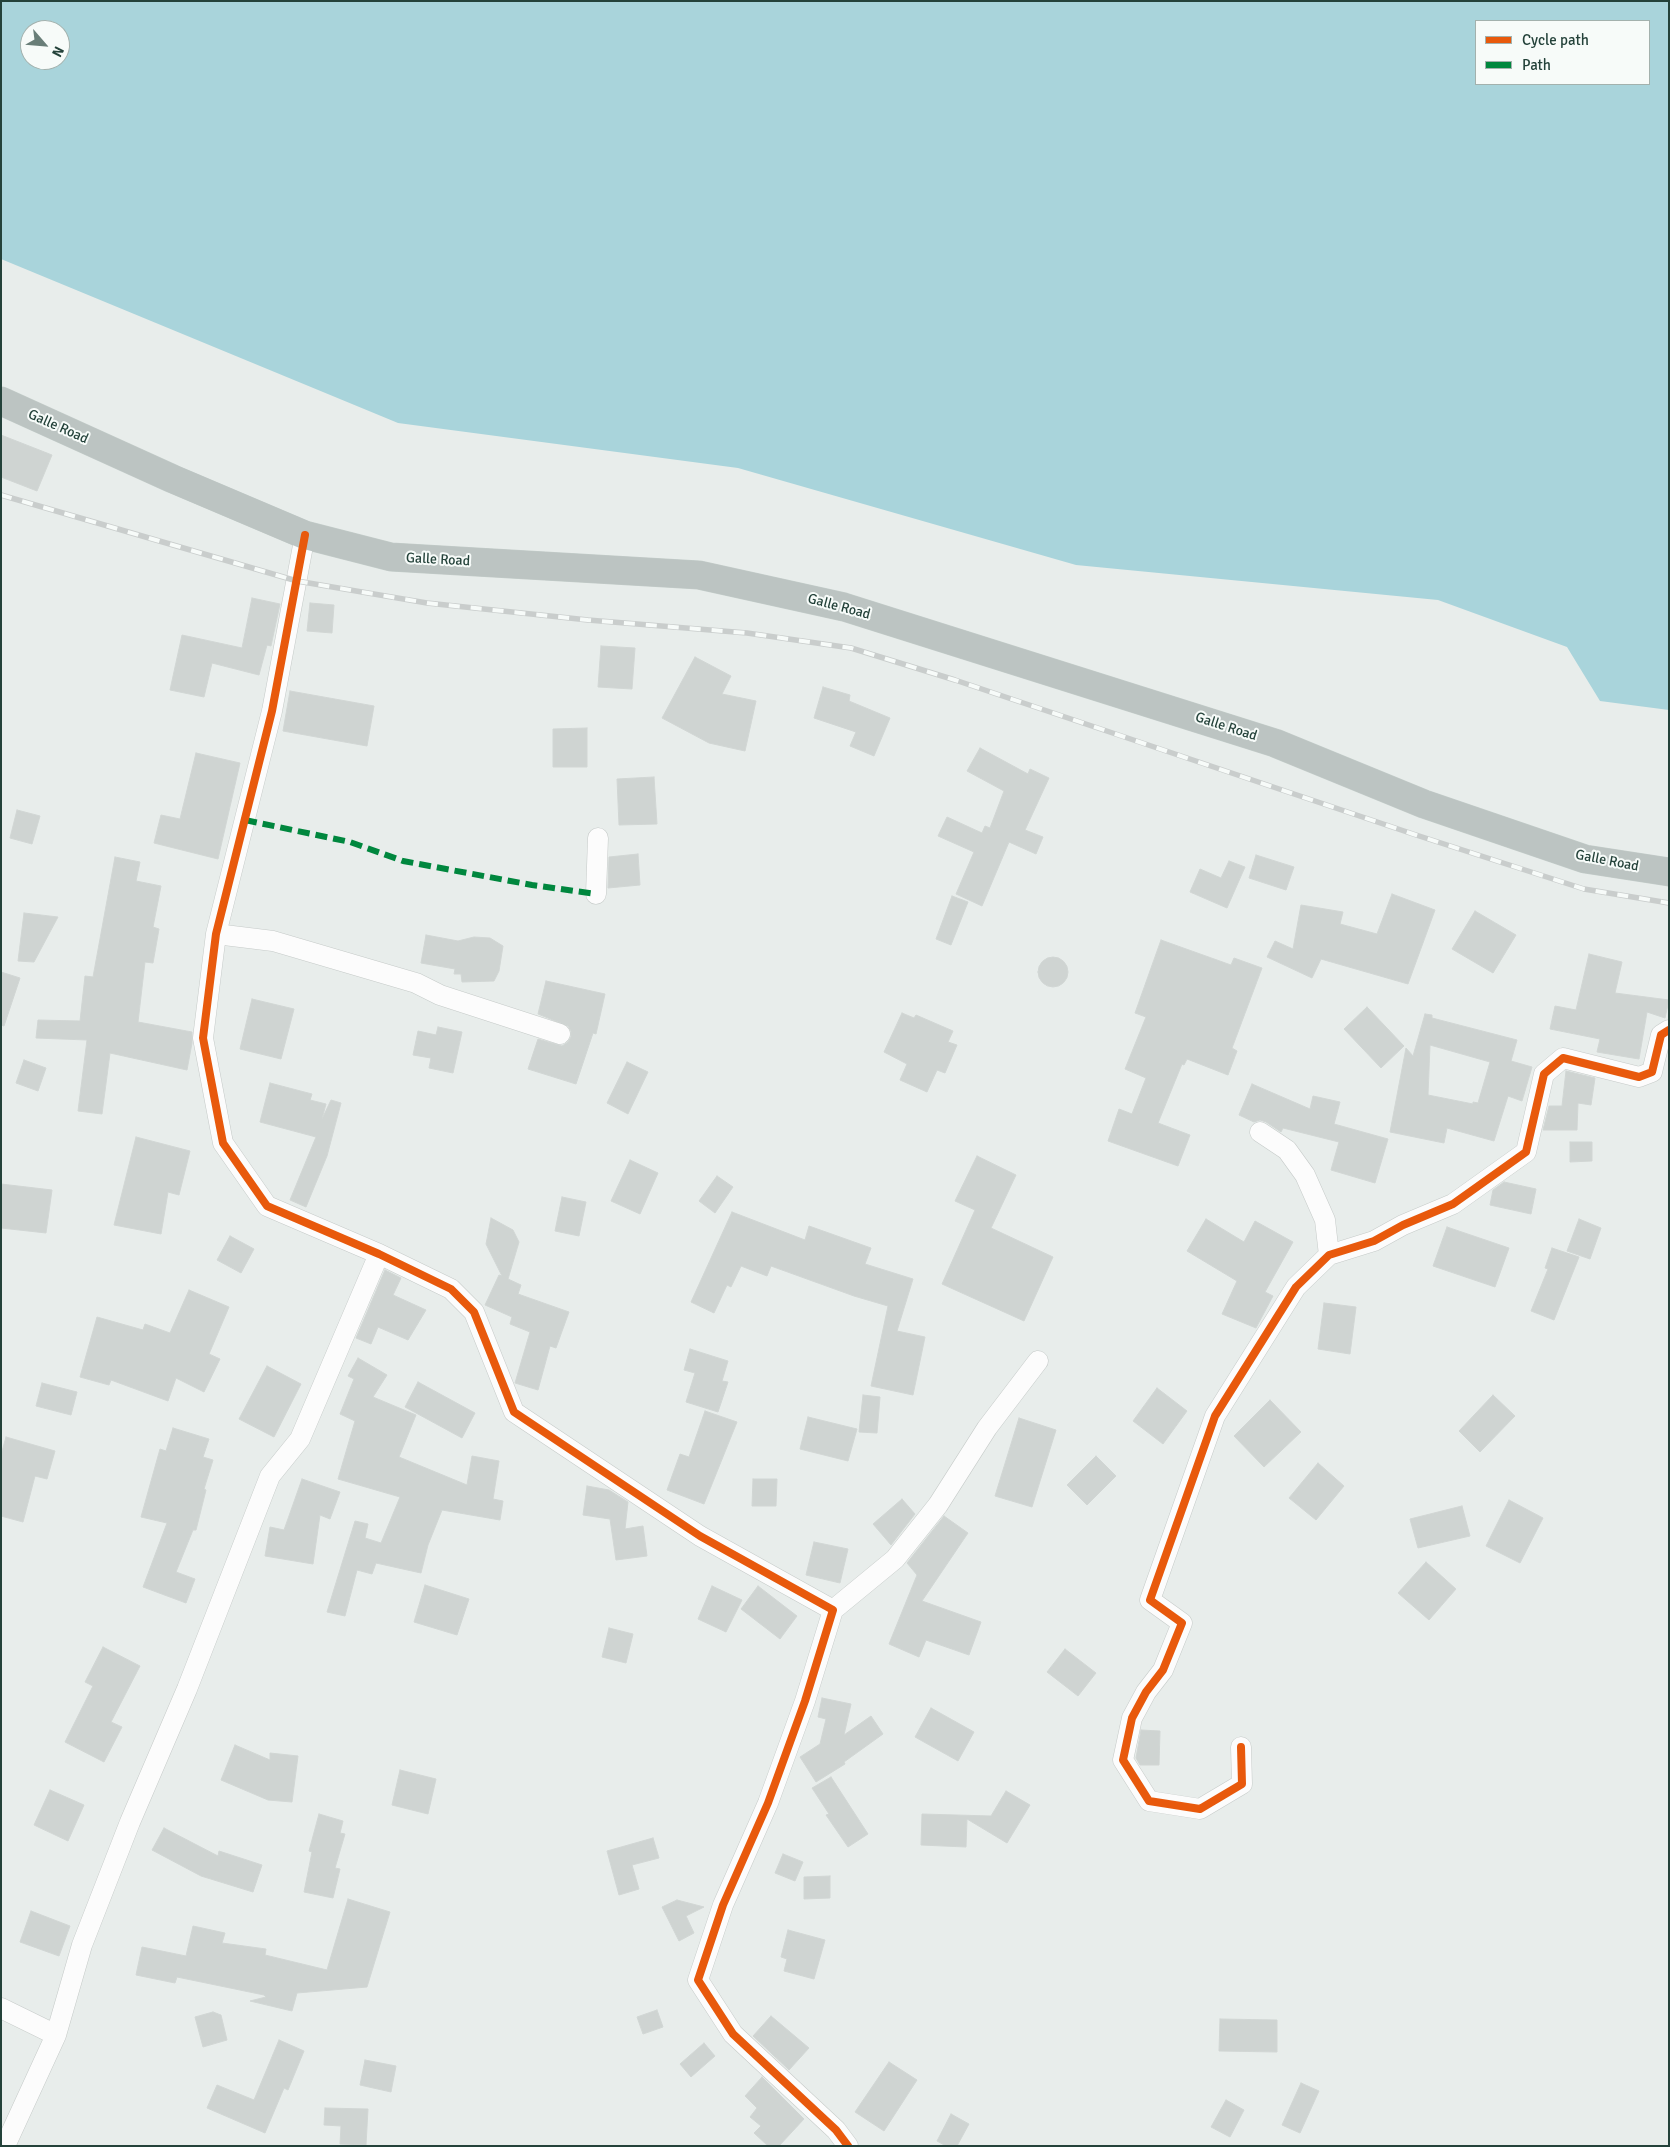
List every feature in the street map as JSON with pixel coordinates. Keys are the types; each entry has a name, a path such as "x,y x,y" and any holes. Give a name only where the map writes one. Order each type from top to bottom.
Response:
{"highway":[{"name":"Galle Road","path":"1,401 173,479 305,535 391,558 699,575 844,607 1275,742 1424,804 1585,859 1669,872"}],"street":[{"path":"305,535 272,711 216,934 203,1038 223,1143 267,1206 378,1254 450,1288 474,1312 514,1412 700,1536 833,1610"},
{"path":"596,894 598,838"},
{"path":"216,934 273,941 416,982 440,995 560,1034"},
{"path":"1241,1747 1242,1784 1200,1809 1149,1801 1123,1760 1132,1718 1146,1692 1163,1670 1182,1623 1150,1600 1215,1416 1296,1287 1329,1255 1374,1241 1403,1225 1453,1204 1526,1152 1544,1074 1563,1058 1639,1077 1652,1072 1661,1035 1669,1030"},
{"path":"1260,1132 1287,1150 1305,1175 1325,1220 1329,1255"},
{"path":"5,2146 56,2035 82,1945 130,1822 188,1689 270,1476 300,1439 378,1254"},
{"path":"848,2146 836,2130 733,2034 698,1980 724,1905 775,1785 805,1701 833,1610 895,1559 938,1505 987,1428 1038,1361"},
{"path":"1,2008 56,2035"}],"water":[{"path":"1,1 1669,1 1669,710 1600,701 1567,647 1438,600 1076,565 738,468 398,423 1,259"}],"building":[{"path":"1,435 52,455 37,491 1,477"},
{"path":"252,598 280,604 271,646 267,645 259,675 212,663 204,697 170,690 182,635 242,648"},
{"path":"310,603 334,605 332,633 307,631"},
{"path":"601,646 635,648 632,689 598,687"},
{"path":"695,657 731,676 722,694 756,701 745,751 709,743 662,718"},
{"path":"823,687 850,695 849,701 890,718 874,756 850,746 856,732 814,718"},
{"path":"290,691 374,706 367,746 283,731"},
{"path":"587,728 587,767 553,767 553,729"},
{"path":"980,748 1028,774 1030,769 1049,778 1025,830 1043,837 1036,854 1009,842 982,906 956,894 974,852 938,836 947,817 982,833 985,826 990,828 1004,791 967,771"},
{"path":"196,753 240,763 218,859 154,843 161,815 180,819"},
{"path":"654,777 657,824 619,825 617,779"},
{"path":"17,810 40,816 32,844 10,838"},
{"path":"638,854 640,885 608,888 609,857"},
{"path":"1256,855 1294,867 1286,890 1249,878"},
{"path":"115,857 140,862 136,881 161,886 153,927 159,929 153,963 145,962 138,1022 192,1032 192,1043 187,1070 110,1053 102,1114 78,1111 87,1040 36,1038 38,1020 80,1021 85,976 93,977"},
{"path":"1229,861 1245,867 1227,908 1190,892 1200,869 1221,878"},
{"path":"1392,894 1435,910 1408,984 1321,959 1312,978 1267,957 1275,941 1293,949 1301,905 1343,912 1340,924 1377,934"},
{"path":"952,896 968,902 951,945 936,939"},
{"path":"1475,911 1516,935 1493,973 1452,949"},
{"path":"24,913 58,917 34,962 18,961"},
{"path":"426,935 458,941 474,937 490,938 503,946 499,971 494,981 462,982 461,974 454,974 455,969 421,963"},
{"path":"1161,940 1231,965 1234,958 1262,968 1232,1048 1237,1051 1228,1075 1187,1059 1184,1065 1182,1064 1158,1123 1190,1135 1178,1166 1108,1141 1119,1109 1132,1114 1146,1078 1125,1069 1146,1017 1135,1013"},
{"path":"1589,954 1622,962 1615,993 1669,1000 1665,1018 1647,1012 1639,1059 1597,1052 1600,1039 1550,1029 1555,1006 1576,1010"},
{"path":"1053,957 1064,961 1068,972 1064,983 1053,987 1042,983 1038,972 1042,961"},
{"path":"1,972 20,978 4,1026 1,1025"},
{"path":"546,981 605,994 596,1034 593,1033 576,1084 528,1069 538,1039 562,1046 571,1037 571,1031 568,1026 538,1014"},
{"path":"252,999 294,1009 281,1059 240,1049"},
{"path":"1367,1007 1404,1046 1381,1068 1344,1029"},
{"path":"902,1013 914,1018 916,1015 953,1031 948,1042 957,1045 945,1073 937,1070 927,1092 900,1080 907,1064 884,1052"},
{"path":"1425,1014 1432,1015 1432,1018 1517,1040 1511,1061 1532,1067 1522,1101 1508,1096 1494,1141 1447,1128 1444,1143 1390,1132 1406,1048 1413,1056","holes":["1430,1045 1490,1062 1478,1103 1473,1102 1473,1104 1428,1095"]},
{"path":"438,1027 462,1032 453,1073 429,1068 431,1058 413,1055 418,1031 436,1035"},
{"path":"24,1060 46,1068 38,1091 16,1083"},
{"path":"627,1062 648,1072 628,1114 607,1103"},
{"path":"1566,1071 1595,1078 1591,1105 1578,1103 1577,1130 1543,1130 1549,1106 1562,1106"},
{"path":"270,1083 312,1094 310,1100 326,1104 322,1119 331,1100 341,1103 327,1156 306,1207 290,1200 316,1137 260,1122"},
{"path":"1252,1084 1310,1109 1313,1096 1340,1102 1334,1124 1388,1139 1375,1183 1331,1170 1339,1142 1283,1128 1281,1132 1266,1122 1260,1120 1254,1122 1239,1115"},
{"path":"136,1137 190,1151 179,1195 168,1192 161,1234 114,1225"},
{"path":"1570,1142 1592,1142 1592,1161 1570,1162"},
{"path":"977,1156 1016,1175 991,1228 1053,1257 1024,1321 942,1284 975,1210 955,1201"},
{"path":"630,1160 658,1173 640,1214 611,1201"},
{"path":"717,1176 733,1187 715,1213 699,1201"},
{"path":"1504,1182 1536,1189 1531,1214 1490,1205 1493,1190"},
{"path":"1,1184 52,1190 46,1233 1,1228"},
{"path":"562,1197 586,1202 579,1236 555,1231"},
{"path":"732,1212 805,1240 809,1226 871,1248 865,1264 913,1279 897,1331 925,1337 913,1395 871,1386 888,1306 854,1296 771,1266 767,1276 741,1266 731,1287 727,1285 714,1313 691,1302"},
{"path":"491,1218 513,1230 519,1242 508,1279 521,1285 518,1294 569,1312 556,1348 550,1346 538,1390 515,1383 530,1332 510,1324 512,1317 485,1305 499,1275 502,1276 486,1244"},
{"path":"1206,1219 1244,1242 1255,1221 1293,1242 1265,1292 1273,1296 1256,1328 1222,1314 1237,1281 1187,1251"},
{"path":"1579,1219 1601,1228 1590,1259 1567,1251"},
{"path":"1447,1227 1509,1248 1495,1287 1433,1266"},
{"path":"230,1236 254,1249 241,1273 217,1260"},
{"path":"1552,1248 1579,1257 1554,1320 1531,1311 1548,1269 1545,1268"},
{"path":"385,1270 401,1278 393,1295 426,1310 408,1340 378,1327 371,1344 356,1338"},
{"path":"189,1290 229,1307 209,1354 220,1359 204,1392 176,1378 168,1401 111,1380 109,1385 80,1377 97,1317 143,1330 145,1324 170,1333"},
{"path":"1324,1303 1356,1307 1350,1354 1318,1349"},
{"path":"690,1349 728,1361 722,1381 728,1382 718,1412 686,1402 695,1373 684,1370"},
{"path":"358,1358 387,1375 373,1397 416,1415 399,1457 467,1485 472,1456 499,1461 493,1499 503,1501 500,1520 442,1510 428,1545 421,1573 376,1563 372,1574 357,1570 345,1616 327,1612 355,1521 368,1524 365,1538 381,1543 400,1497 338,1479 355,1421 340,1414 354,1379 348,1376"},
{"path":"267,1366 301,1384 274,1437 239,1419"},
{"path":"418,1382 475,1413 462,1438 405,1407"},
{"path":"42,1383 77,1392 71,1415 36,1406"},
{"path":"1157,1388 1187,1411 1163,1444 1133,1421"},
{"path":"863,1395 880,1397 877,1433 859,1432"},
{"path":"1493,1395 1515,1416 1480,1452 1459,1431"},
{"path":"1270,1400 1301,1432 1264,1467 1234,1436"},
{"path":"705,1411 737,1422 704,1504 667,1490 680,1454 689,1457"},
{"path":"808,1417 857,1429 848,1461 800,1449"},
{"path":"1019,1418 1056,1430 1032,1507 995,1496"},
{"path":"173,1428 209,1439 203,1457 213,1460 204,1489 206,1490 196,1530 193,1530 176,1572 195,1579 186,1603 143,1587 167,1523 141,1517 160,1449 166,1451"},
{"path":"6,1437 55,1451 47,1479 35,1476 23,1522 1,1516 1,1455"},
{"path":"1096,1456 1116,1476 1087,1505 1067,1485"},
{"path":"1318,1463 1344,1486 1316,1520 1289,1498"},
{"path":"302,1479 340,1492 330,1519 320,1515 313,1564 265,1556 270,1527 284,1530"},
{"path":"753,1479 777,1479 776,1506 752,1506"},
{"path":"587,1486 609,1490 628,1502 625,1529 643,1526 647,1556 616,1560 610,1519 583,1515"},
{"path":"902,1499 915,1514 891,1545 873,1524"},
{"path":"1509,1500 1543,1518 1520,1563 1486,1546"},
{"path":"1462,1506 1470,1536 1418,1548 1410,1519"},
{"path":"944,1516 968,1533 922,1601 981,1622 969,1655 926,1640 919,1657 889,1644 917,1575 907,1563"},
{"path":"814,1542 848,1549 840,1583 806,1575"},
{"path":"1426,1562 1456,1589 1429,1620 1398,1593"},
{"path":"425,1585 469,1599 457,1635 414,1622"},
{"path":"712,1586 742,1600 726,1632 698,1619"},
{"path":"758,1586 797,1616 780,1639 741,1609"},
{"path":"609,1628 633,1634 626,1663 602,1657"},
{"path":"103,1647 140,1666 111,1722 122,1727 104,1762 65,1742 93,1686 85,1682"},
{"path":"1065,1649 1096,1673 1078,1696 1047,1672"},
{"path":"822,1698 851,1704 844,1735 871,1716 883,1734 844,1762 845,1764 816,1782 800,1757 820,1744 826,1719 818,1717"},
{"path":"931,1708 974,1732 958,1761 915,1737"},
{"path":"1141,1730 1160,1731 1159,1765 1140,1765 1136,1758"},
{"path":"235,1745 270,1760 270,1753 298,1756 292,1802 268,1800 221,1780"},
{"path":"400,1770 436,1779 428,1814 392,1805"},
{"path":"831,1777 868,1834 848,1847 826,1815 829,1814 812,1788"},
{"path":"50,1790 84,1805 68,1841 34,1825"},
{"path":"1006,1791 1030,1805 1007,1843 967,1819 966,1847 921,1845 922,1814 991,1816"},
{"path":"319,1814 343,1821 340,1833 345,1834 335,1868 340,1869 333,1898 304,1892 312,1852 309,1851"},
{"path":"164,1828 218,1856 219,1851 262,1865 253,1892 201,1876 152,1850"},
{"path":"653,1838 659,1858 632,1865 639,1889 619,1895 607,1851"},
{"path":"783,1854 803,1862 795,1881 775,1873"},
{"path":"830,1876 830,1898 804,1899 804,1877"},
{"path":"348,1899 390,1912 367,1987 297,1993 292,2011 250,2001 266,1997 264,1995 177,1977 175,1983 136,1975 142,1947 186,1956 193,1926 225,1933 222,1943 266,1949 265,1955 327,1970"},
{"path":"677,1900 704,1907 686,1916 694,1933 679,1941 662,1907"},
{"path":"31,1911 70,1926 59,1956 20,1942"},
{"path":"788,1930 825,1940 814,1979 784,1971 787,1959 781,1957"},
{"path":"657,2010 663,2027 643,2034 637,2017"},
{"path":"213,2012 221,2015 227,2040 203,2047 195,2017"},
{"path":"771,2016 809,2048 789,2070 753,2036"},
{"path":"1220,2019 1277,2020 1277,2052 1219,2051"},
{"path":"279,2040 304,2051 288,2090 284,2088 265,2133 207,2108 217,2085 254,2100"},
{"path":"704,2043 715,2056 691,2077 680,2064"},
{"path":"365,2060 396,2066 391,2092 360,2085"},
{"path":"889,2062 917,2080 884,2131 855,2112"},
{"path":"762,2077 804,2119 779,2146 768,2146 754,2133 761,2126 750,2117 757,2108 745,2096"},
{"path":"1301,2083 1319,2091 1300,2133 1282,2125"},
{"path":"1226,2100 1244,2110 1230,2137 1211,2127"},
{"path":"325,2108 368,2109 366,2145 340,2144 341,2126 324,2125"},
{"path":"951,2114 969,2124 957,2146 946,2146 937,2141"}],"railway":[{"path":"1,495 297,581 427,603 588,620 747,633 851,648 955,680 1413,834 1584,889 1669,903"}],"marked path":[{"path":"245,820 350,842 403,861 532,885 596,894"}],"cycle path":[{"path":"305,535 272,711 216,934 203,1038 223,1143 267,1206 379,1254 451,1289 474,1312 514,1412 700,1536 833,1610 805,1701 768,1803 723,1905 698,1980 733,2034 836,2130 848,2146"},
{"path":"1241,1747 1242,1784 1200,1809 1149,1801 1123,1760 1132,1718 1146,1692 1163,1670 1182,1623 1150,1600 1215,1416 1296,1287 1329,1255 1374,1241 1403,1225 1453,1204 1526,1152 1544,1074 1563,1058 1639,1077 1652,1072 1661,1035 1669,1030"}]}
